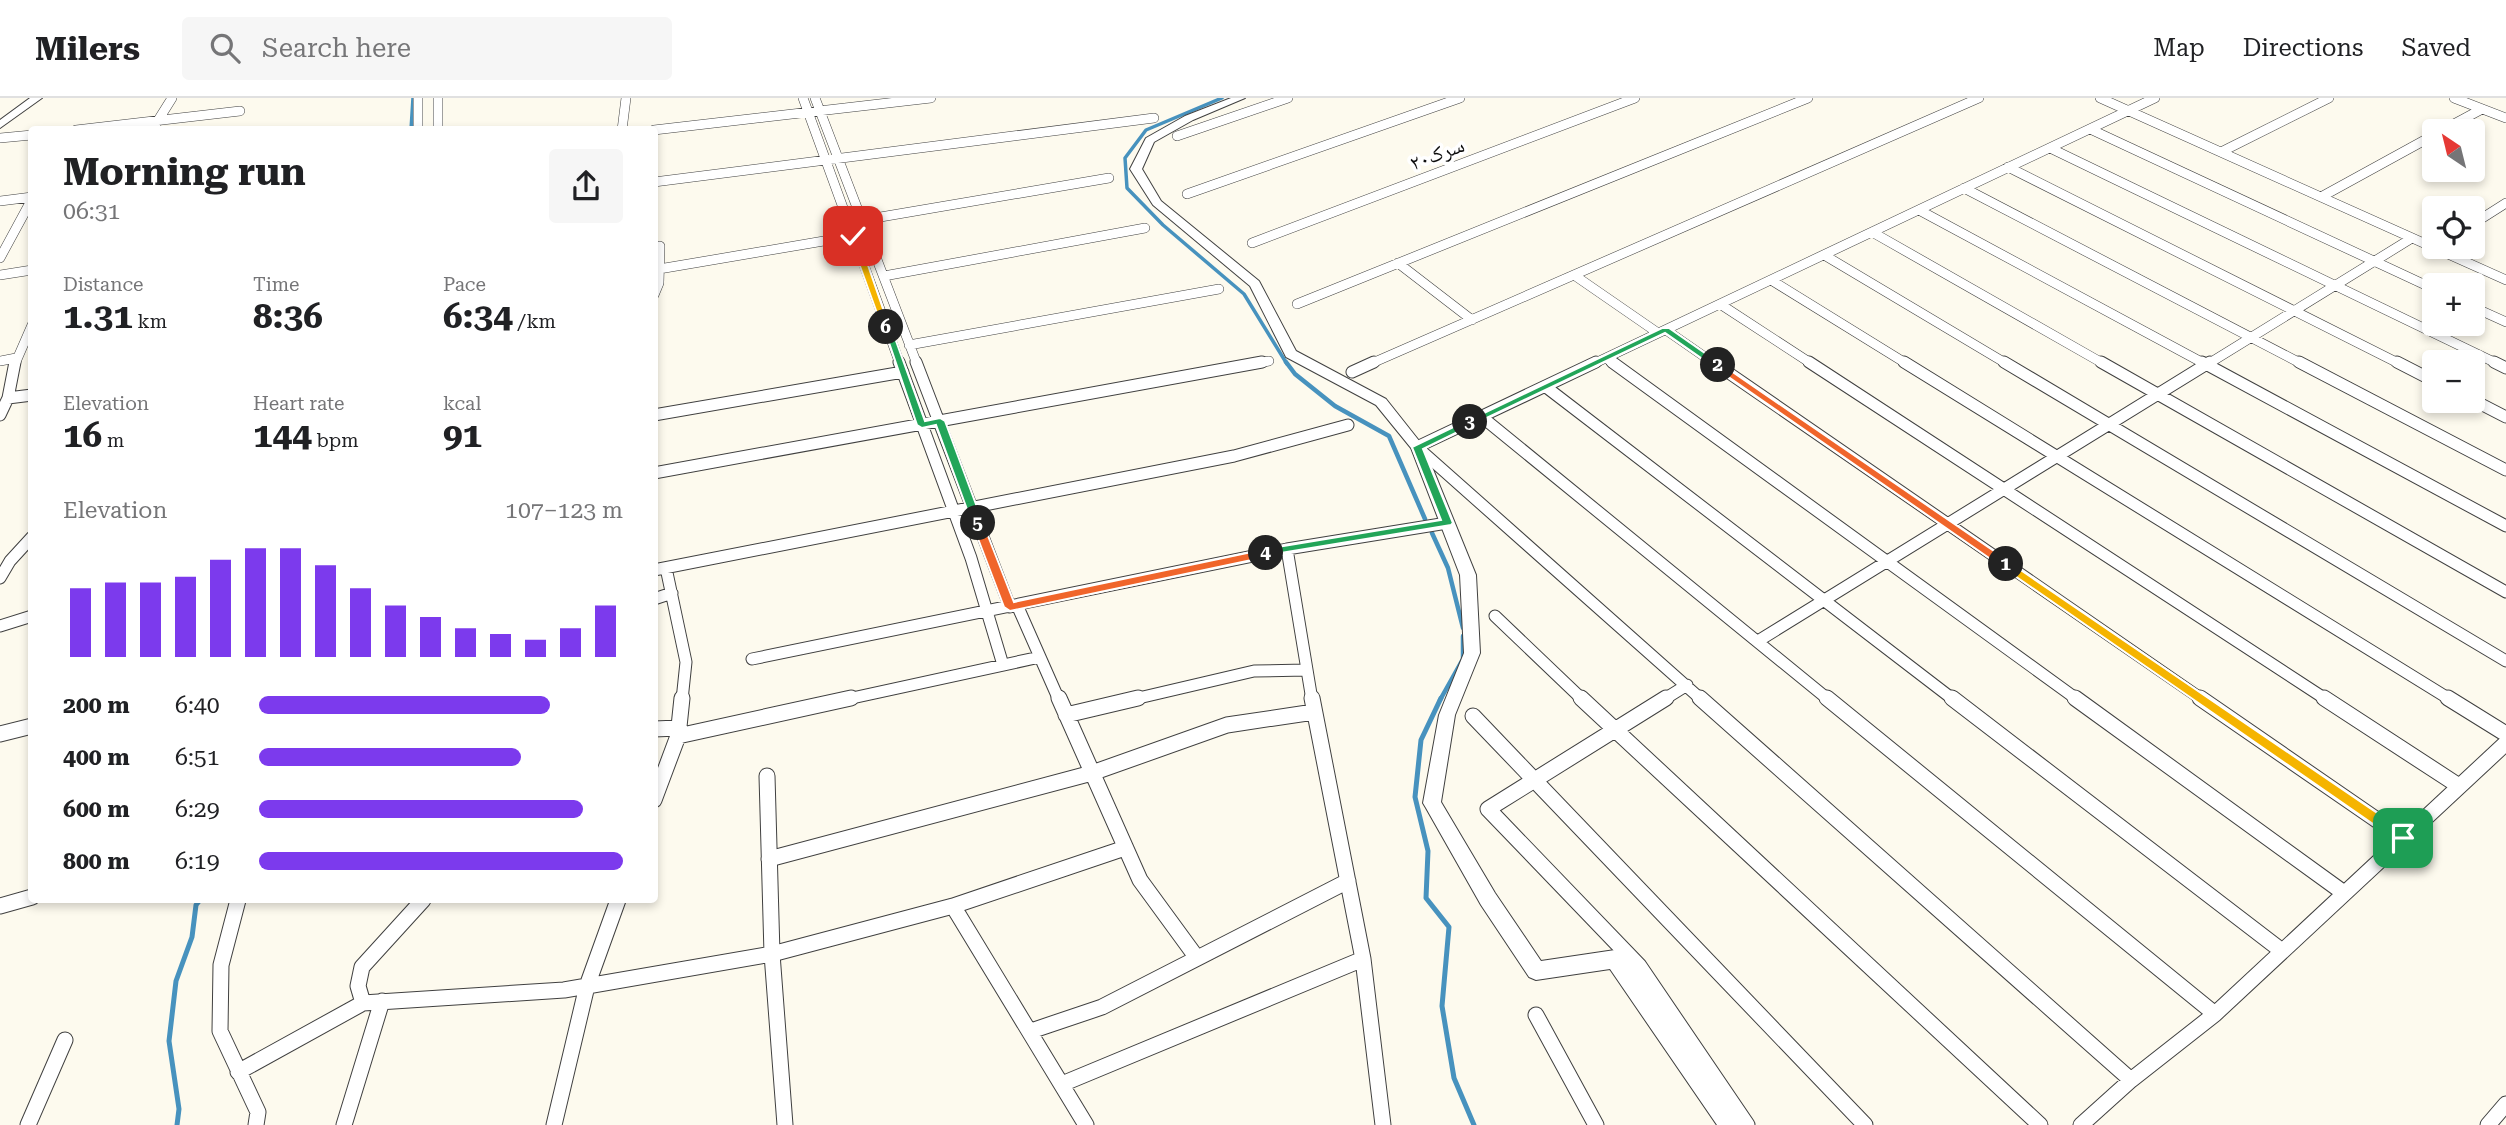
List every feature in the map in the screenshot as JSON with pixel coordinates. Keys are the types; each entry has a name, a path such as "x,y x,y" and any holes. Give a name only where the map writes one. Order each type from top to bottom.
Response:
{"street":[{"path":"3,120 37,98"},
{"path":"154,126 172,98"},
{"path":"418,98 418,126"},
{"path":"438,98 438,126"},
{"path":"622,126 626,98"},
{"path":"803,98 971,558 1003,665"},
{"path":"815,98 972,507 1013,606 1040,657 1140,880 1197,958"},
{"path":"658,129 808,110 931,98"},
{"path":"1240,98 1189,118 1150,140 1136,169 1157,203 1255,284 1291,354 1381,402 1417,447 2132,1080"},
{"path":"1177,136 1288,98"},
{"path":"1187,194 1460,98"},
{"name":"سرک۲۰","path":"1252,243 1635,98"},
{"path":"1297,304 1808,98"},
{"path":"1352,372 1979,98"},
{"path":"2100,98 2422,242"},
{"path":"1417,447 2155,98"},
{"path":"2221,152 2329,98"},
{"path":"2454,98 2506,118"},
{"path":"2463,119 2482,109"},
{"path":"109,126 240,111"},
{"path":"658,181 1154,118"},
{"path":"2090,129 2422,283"},
{"path":"0,138 28,135"},
{"path":"2321,197 2422,142"},
{"path":"2050,148 2506,368"},
{"path":"2008,167 2422,375"},
{"path":"863,219 1109,178"},
{"path":"1964,188 2506,470"},
{"path":"0,201 28,198"},
{"path":"2485,216 2506,203"},
{"path":"0,258 28,206"},
{"path":"1919,210 2506,526"},
{"path":"884,276 1145,228"},
{"path":"1872,232 2506,592"},
{"path":"658,262 853,236"},
{"path":"1758,641 2412,238"},
{"path":"658,285 660,247"},
{"path":"1824,255 2506,661"},
{"path":"2460,259 2506,281"},
{"path":"1398,263 1472,320"},
{"path":"0,275 28,271"},
{"path":"1574,275 1662,331 1948,524 2403,838"},
{"path":"1771,280 2506,734"},
{"path":"909,345 1219,289"},
{"path":"1720,304 2459,786"},
{"path":"2485,312 2506,322"},
{"path":"0,415 8,398 17,356 28,333"},
{"path":"0,360 28,353"},
{"path":"1606,358 2344,894"},
{"path":"658,473 1269,361"},
{"path":"658,414 903,372"},
{"path":"1546,387 2283,951"},
{"path":"8,398 28,395"},
{"path":"2485,406 2506,417"},
{"path":"1482,417 2216,1014"},
{"path":"658,789 678,732 686,662 673,593 660,569 1234,456 1348,425"},
{"path":"1417,447 1468,575 1472,653 1447,715 1432,803 1488,899 1536,971 1615,960 1730,1125"},
{"path":"752,659 1287,548 1447,523"},
{"path":"0,578 10,561 28,541"},
{"path":"1287,548 1306,670 1363,959 1383,1125"},
{"path":"658,598 673,593"},
{"path":"1495,616 2040,1125"},
{"path":"0,626 28,617"},
{"path":"658,730 678,732 1040,657"},
{"path":"1066,715 1254,671 1306,670"},
{"path":"1687,685 1490,806 1490,813 1639,966 1747,1125"},
{"path":"769,859 1092,773 1227,725 1314,712"},
{"path":"1473,716 1865,1125"},
{"path":"0,734 28,727"},
{"path":"2081,1125 2132,1080 2216,1014 2506,743"},
{"path":"767,776 772,954 785,1125"},
{"path":"238,1072 363,1003 564,990 772,954 953,906 1125,848"},
{"path":"1031,1031 1102,1007 1348,881"},
{"path":"1,908 28,898"},
{"path":"237,903 221,965 220,1031 258,1112 256,1125"},
{"path":"363,1003 358,986 362,967 420,903"},
{"path":"554,1125 587,986 617,903"},
{"path":"953,906 1086,1125"},
{"path":"1062,1084 1363,959"},
{"path":"344,1125 382,1002"},
{"path":"1536,1015 1596,1125"},
{"path":"28,1125 65,1040"},
{"path":"2487,1125 2506,1104"}],"waterway":[{"path":"411,126 413,98"},
{"path":"1222,98 1146,130 1125,158 1127,188 1163,225 1244,294 1287,364"},
{"path":"1286,362 1295,374 1335,406 1389,436 1425,519"},
{"path":"1432,533 1448,568 1463,628"},
{"path":"1440,699 1463,659 1463,636"},
{"path":"1440,699 1421,740 1415,797 1428,851 1426,898 1449,927 1442,1006 1454,1078 1474,1125"},
{"path":"177,1125 179,1109 169,1041 176,981 192,937 198,903"}],"route":[{"path":"853,236 922,425 940,421 1010,607 1287,548 1447,523 1417,447 1666,330 2403,838"}]}
